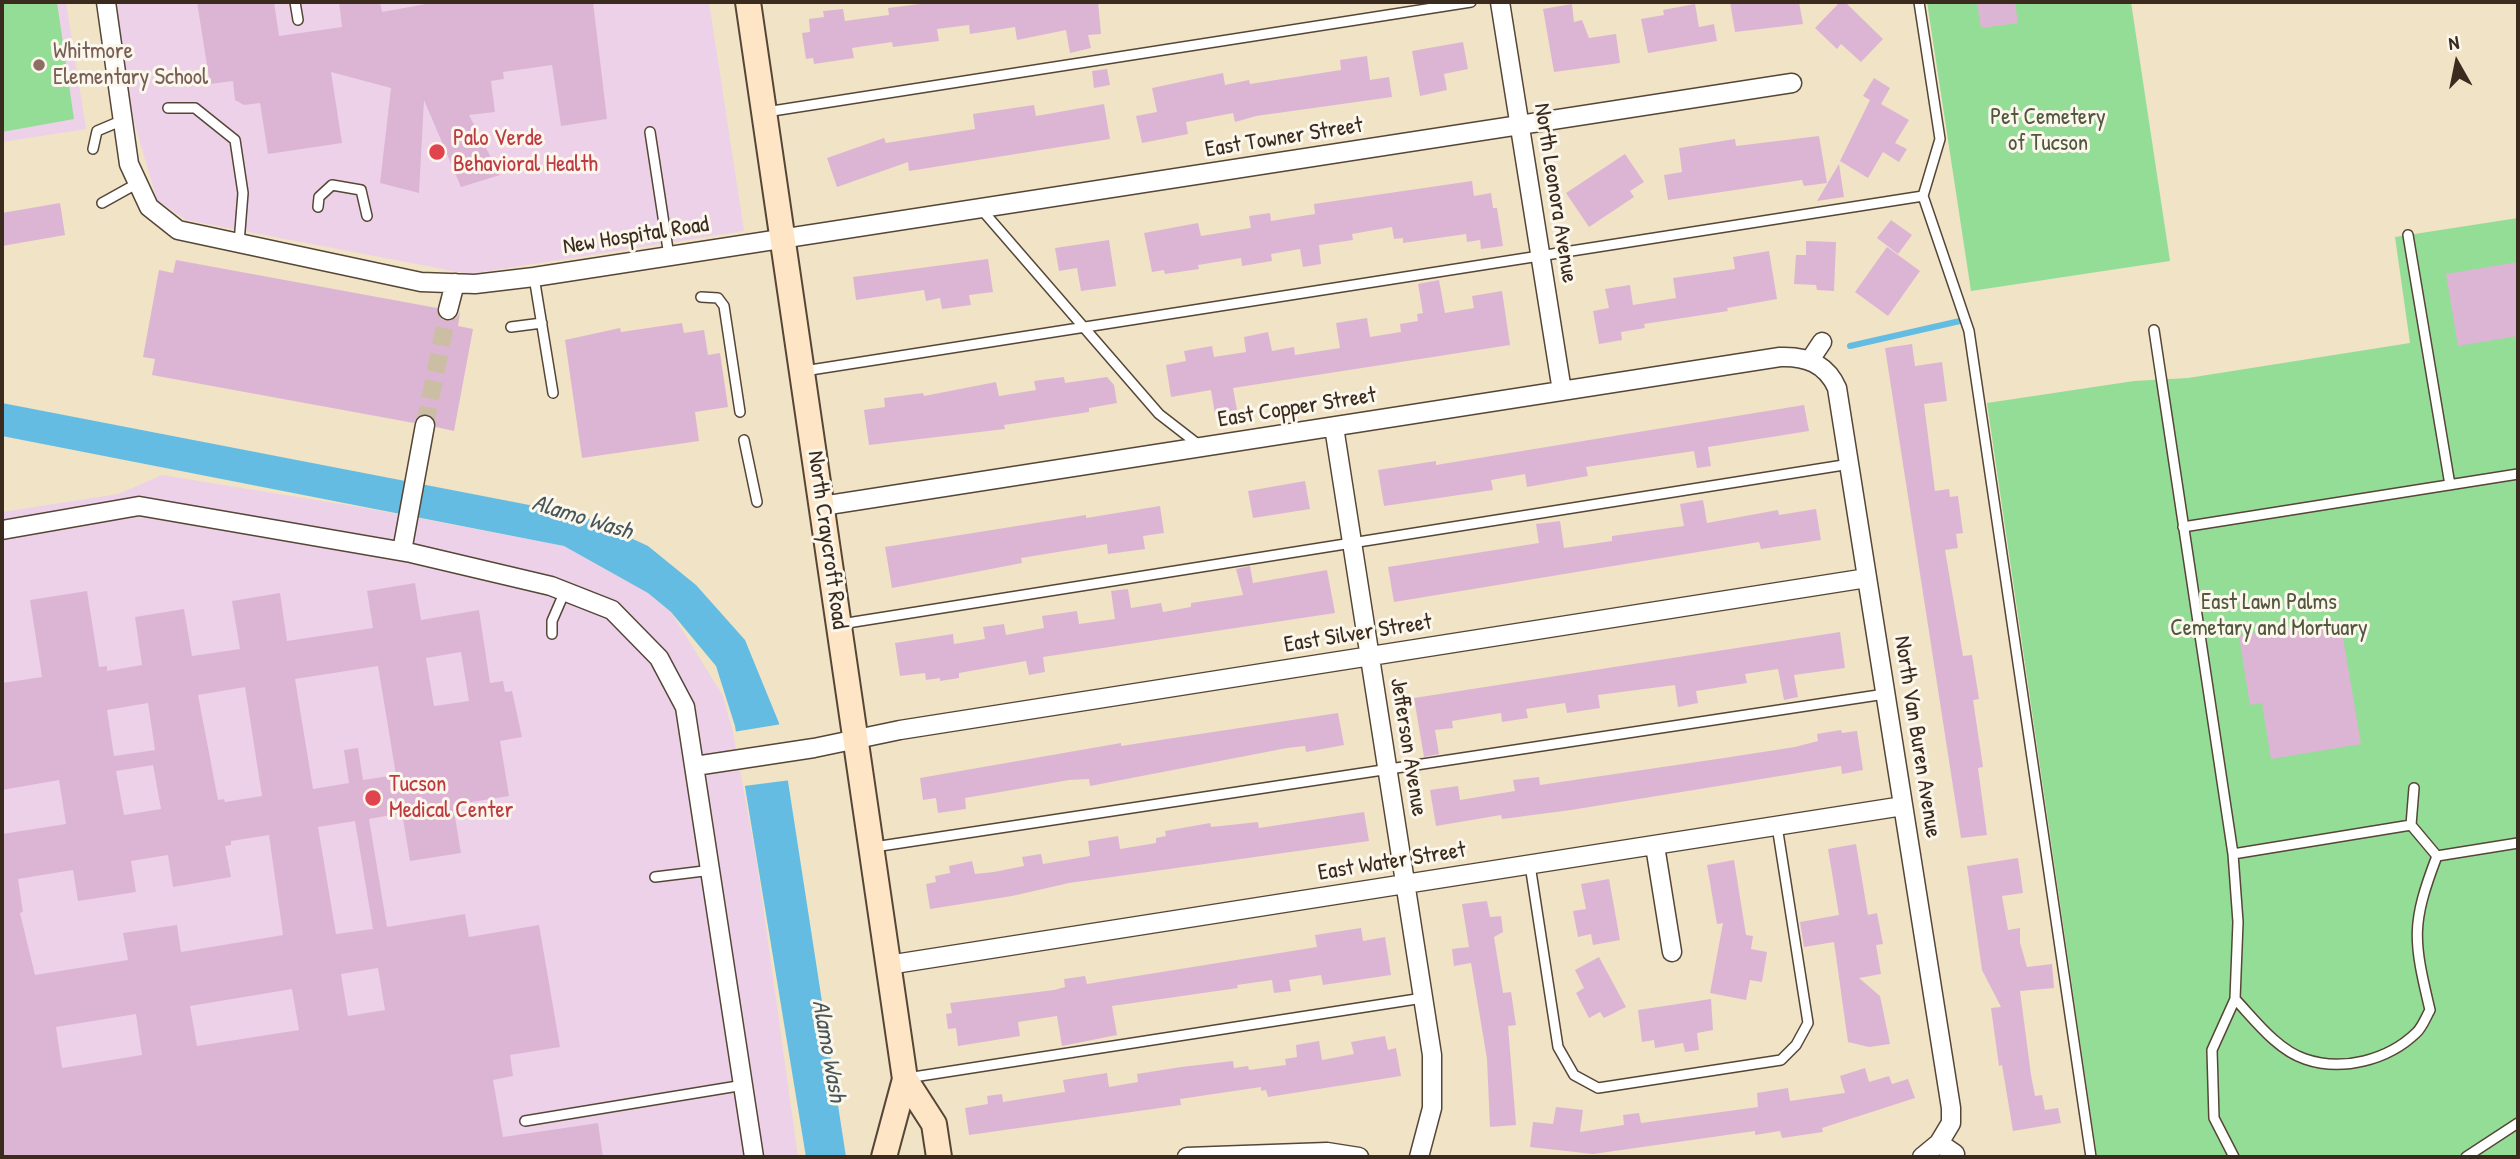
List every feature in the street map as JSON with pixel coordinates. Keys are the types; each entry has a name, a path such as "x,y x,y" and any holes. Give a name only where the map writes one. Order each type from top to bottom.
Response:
{"main road":[{"name":"North Craycroft Road","path":"748,2 905,1079 884,1157"},
{"name":"North Craycroft Road","path":"905,1079 934,1124 940,1157"}],"street":[{"name":"New Hospital Road","path":"106,2 129,164 149,207 178,230 421,282 455,283 497,282 783,239"},
{"name":"North Leonora Avenue","path":"1500,2 1562,391"},
{"name":"East Towner Street","path":"783,239 1792,83"},
{"path":"448,310 455,283"},
{"path":"1810,360 1822,342"},
{"name":"East Copper Street","path":"822,506 1780,357 1810,360"},
{"name":"North Van Buren Avenue","path":"1810,360 1832,377 1837,388 1951,1108 1947,1149 1922,1157"},
{"path":"402,551 425,425"},
{"name":"Jefferson Avenue","path":"1334,427 1423,998 1434,1089 1419,1157"},
{"path":"2,530 139,506 402,551 565,591 612,610 659,657 685,707 754,1157"},
{"name":"East Silver Street","path":"695,766 787,752 900,730 1867,578"},
{"name":"East Water Street","path":"888,965 1903,806"},
{"path":"1655,846 1672,952"},
{"path":"1187,1157 1327,1152 1359,1157"}],"lane":[{"path":"295,2 298,20"},
{"path":"765,112 1471,2"},
{"path":"1919,2 1940,139 1923,195 1969,331 2091,1157"},
{"path":"168,108 195,108 235,140 243,193 239,243"},
{"path":"93,149 97,131 122,120"},
{"path":"650,132 669,256"},
{"path":"102,202 138,183"},
{"path":"318,207 319,197 332,185 351,188 361,190 367,216"},
{"path":"802,371 1923,195"},
{"path":"982,210 1159,414 1202,447"},
{"path":"2408,235 2450,485"},
{"path":"534,277 553,393"},
{"path":"701,297 718,298 724,306 740,412"},
{"path":"511,327 542,323"},
{"path":"2154,330 2232,854 2238,922 2235,999 2212,1050 2214,1118 2234,1157"},
{"path":"744,440 757,502"},
{"path":"839,624 1850,464"},
{"path":"2183,527 2518,474"},
{"path":"552,634 552,621 565,591"},
{"path":"872,847 1885,694"},
{"path":"2414,788 2411,825 2437,856"},
{"path":"2232,854 2411,825"},
{"path":"1530,865 1558,1047 1574,1075 1598,1088 1781,1060 1796,1045 1808,1023 1777,826"},
{"path":"2437,856 2518,842"},
{"path":"2235,999 2268,1034 2303,1059 2342,1066 2389,1054 2418,1032 2430,1010 2415,949 2418,904 2437,856"},
{"path":"655,877 712,870"},
{"path":"905,1079 1423,998"},
{"path":"525,1121 744,1085"},
{"path":"2466,1157 2518,1123"}],"shaded area":[{"name":"Whitmore Elementary School","path":"2,2 66,2 86,129 2,142"},
{"name":"Palo Verde Behavioral Health","path":"116,2 709,2 744,231 469,274 186,220 157,200 129,105"},
{"name":"Tucson Medical Center","path":"162,475 371,509 564,546 648,593 671,612 723,696 733,732 757,863 798,1157 2,1157 2,512 118,494"}],"green space":[{"name":"Whitmore Elementary School","path":"2,2 57,2 74,119 2,132"},
{"name":"Pet Cemetery of Tucson","path":"1927,2 2131,2 2170,261 1971,291"},
{"name":"East Lawn Palms Cemetary and Mortuary","path":"2518,218 2518,1157 2097,1157 1987,403 2134,381 2188,378 2410,343 2395,237"}],"water":[{"name":"Alamo Wash","path":"2,403 581,515 648,546 696,585 745,640 779,723 846,1157 806,1157 735,726 716,666 671,612 648,593 564,546 2,436"}],"pier":[{"path":"782,724 791,780 744,786 733,732"}],"building":[{"path":"197,2 274,2 279,36 342,27 339,2 380,2 382,12 437,2 593,2 607,119 561,126 552,65 503,72 504,79 491,81 495,112 469,115 500,175 461,187 424,100 419,193 380,183 391,88 331,72 342,143 268,154 260,103 244,105 235,100 233,81 210,84"},
{"path":"936,2 1098,2 1101,34 1088,35 1091,48 1070,53 1066,30 1017,40 1015,27 970,34 969,25 937,29 939,41 893,47 892,42 852,48 854,58 814,64 813,58 806,59 802,33 810,32 809,19 824,17 823,11 843,9 845,21 889,15 888,8"},
{"path":"1730,2 1799,2 1803,24 1735,32"},
{"path":"1840,2 1845,2 1883,39 1861,62 1841,44 1837,49 1815,28"},
{"path":"1977,2 2015,2 2018,23 1981,28"},
{"path":"1572,4 1574,22 1582,20 1589,38 1616,34 1620,63 1554,72 1543,9"},
{"path":"1695,4 1699,27 1714,24 1717,41 1648,53 1641,19 1664,15 1663,10"},
{"path":"1463,42 1468,69 1444,74 1447,90 1420,96 1412,51"},
{"path":"1367,56 1370,80 1389,77 1392,97 1256,116 1235,122 1233,113 1186,122 1188,134 1142,143 1136,116 1157,112 1152,88 1223,73 1225,85 1249,80 1250,84 1341,70 1340,60"},
{"path":"1107,69 1110,85 1094,88 1092,71"},
{"path":"1874,78 1890,88 1881,104 1909,120 1895,143 1907,149 1899,162 1883,152 1868,178 1840,161 1870,100 1863,96"},
{"path":"1104,104 1110,139 909,171 908,162 837,187 827,158 884,138 886,143 975,129 973,114 1034,105 1036,116"},
{"path":"1819,136 1827,183 1804,186 1802,180 1668,200 1664,175 1682,172 1679,148 1735,139 1736,146"},
{"path":"1625,154 1644,182 1630,191 1634,197 1589,227 1566,193"},
{"path":"1839,164 1844,197 1817,201"},
{"path":"1472,181 1474,196 1491,193 1493,208 1497,208 1503,246 1481,249 1480,240 1467,242 1466,234 1403,243 1403,238 1394,239 1392,227 1352,234 1353,240 1319,245 1321,264 1303,267 1300,249 1271,254 1272,261 1242,266 1241,258 1198,265 1199,269 1165,274 1164,270 1152,272 1144,233 1198,223 1201,236 1251,228 1249,216 1270,213 1271,221 1315,214 1314,204"},
{"path":"60,203 65,235 2,246 2,213"},
{"path":"1891,220 1912,235 1898,254 1877,238"},
{"path":"1109,240 1116,286 1081,291 1077,268 1059,271 1055,248"},
{"path":"1806,241 1836,242 1834,291 1817,290 1816,285 1794,284 1796,255 1806,255"},
{"path":"1887,247 1920,271 1888,316 1855,292"},
{"path":"1769,251 1777,299 1727,308 1728,311 1644,324 1645,328 1621,332 1622,340 1599,344 1593,311 1609,308 1605,289 1630,285 1633,305 1676,298 1673,278 1735,269 1733,257"},
{"path":"988,259 993,292 969,295 971,305 942,309 940,298 926,301 924,290 856,300 853,277"},
{"path":"176,260 437,308 440,318 446,321 456,318 460,312 458,326 473,329 454,431 436,427 435,421 428,414 421,415 414,423 152,375 155,359 143,357 159,270 173,273"},
{"path":"2518,262 2518,336 2458,346 2446,274"},
{"path":"1439,280 1445,313 1474,308 1472,296 1502,291 1510,345 1233,388 1237,410 1215,414 1211,390 1171,397 1166,365 1186,361 1184,351 1212,346 1214,357 1246,352 1244,337 1268,332 1272,351 1294,347 1295,355 1340,348 1336,323 1367,318 1370,337 1401,332 1400,324 1418,321 1417,314 1423,313 1418,284"},
{"path":"682,323 684,333 704,330 708,355 720,353 728,407 695,412 699,441 582,458 565,340 620,328 621,332"},
{"path":"1912,344 1915,366 1942,362 1947,401 1924,404 1935,491 1949,489 1950,497 1958,496 1963,533 1956,534 1958,548 1945,550 1963,656 1972,655 1979,699 1973,700 1983,767 1978,768 1987,835 1961,838 1885,348"},
{"path":"1064,377 1065,383 1107,377 1114,385 1117,403 1089,408 1089,412 1004,425 1005,429 869,445 864,410 885,407 884,398 923,393 924,396 996,382 999,396 1036,390 1034,381"},
{"path":"1804,405 1809,431 1708,447 1711,466 1697,468 1694,451 1586,467 1588,476 1527,487 1525,474 1491,480 1493,490 1384,506 1378,470 1436,461 1436,465"},
{"path":"1305,481 1310,509 1253,518 1248,491"},
{"path":"1703,500 1707,523 1778,510 1779,515 1816,509 1821,540 1761,549 1759,542 1394,602 1388,567 1539,543 1536,524 1560,521 1564,548 1612,541 1612,536 1684,526 1680,504"},
{"path":"1160,506 1164,533 1143,536 1145,549 1108,554 1107,544 1021,558 1022,563 892,588 885,547"},
{"path":"1250,566 1253,583 1327,570 1335,613 1043,657 1045,672 1029,675 1026,661 959,673 959,678 940,681 940,678 926,680 925,673 900,676 895,643 953,634 954,644 985,639 983,627 1004,624 1006,635 1044,628 1042,616 1077,611 1079,624 1115,619 1111,591 1128,589 1131,608 1161,603 1163,612 1191,607 1191,603 1243,595 1236,569"},
{"path":"415,583 421,620 479,610 490,683 503,681 505,692 512,691 522,737 500,741 509,796 453,805 461,853 410,861 402,813 369,819 387,927 465,914 469,937 539,925 560,1047 510,1055 513,1076 493,1080 503,1137 598,1123 603,1157 2,1157 2,834 66,824 59,780 2,790 2,683 42,677 30,600 87,591 99,667 107,666 107,671 142,665 135,617 184,609 192,656 240,649 232,601 280,593 287,641 373,628 367,591","holes":["461,652 469,701 434,706 426,658","378,666 396,775 363,780 358,748 344,750 349,783 313,789 295,679","245,687 262,796 225,802 224,799 218,800 198,695","148,703 155,750 114,756 107,710","153,765 161,809 124,815 116,771","355,821 373,929 336,934 318,827","269,835 283,935 181,952 177,925 123,933 128,960 35,975 20,913 23,912 18,879 73,870 78,901 136,892 131,861 168,855 173,887 231,877 225,846 231,845 231,841","378,968 385,1010 348,1016 341,974","292,989 299,1030 197,1046 190,1006","136,1014 142,1055 62,1068 56,1027"]},
{"path":"2340,620 2361,744 2271,759 2262,703 2250,705 2239,636"},
{"path":"1840,632 1845,668 1794,675 1798,697 1784,700 1778,669 1745,674 1747,683 1696,691 1698,703 1678,707 1675,685 1598,695 1600,708 1567,713 1565,703 1526,709 1528,718 1502,722 1501,713 1452,721 1453,728 1435,730 1439,754 1424,757 1414,698"},
{"path":"1338,713 1344,745 1306,752 1305,746 1287,748 1090,786 1089,779 1069,780 965,798 966,809 938,813 936,798 923,800 920,778 1121,743 1121,746"},
{"path":"1841,730 1842,733 1857,731 1863,770 1842,774 1841,766 1571,810 1502,819 1501,815 1436,826 1430,790 1458,786 1460,800 1515,791 1513,780 1539,777 1540,785 1724,758 1795,747 1818,741 1817,734"},
{"path":"1364,812 1369,841 1069,883 1012,896 930,909 926,884 936,882 935,876 950,873 949,866 972,861 975,874 994,872 1024,866 1022,857 1041,854 1043,864 1090,856 1088,841 1118,836 1120,849 1156,843 1156,838 1166,836 1165,831 1210,823 1211,827 1258,822 1259,828"},
{"path":"1856,844 1868,915 1877,913 1883,944 1876,945 1881,974 1859,978 1880,996 1890,1044 1869,1047 1848,1042 1834,942 1804,947 1800,922 1839,915 1828,849"},
{"path":"2018,858 2023,893 2002,896 2008,930 2020,928 2020,943 2027,967 2052,964 2054,988 2020,991 2031,1075 2035,1096 2042,1095 2045,1110 2058,1108 2061,1123 2013,1131 2002,1065 1999,1066 1991,1008 2001,1007 1982,970 1967,866"},
{"path":"1734,860 1746,935 1753,936 1751,949 1767,952 1762,982 1750,980 1746,1000 1710,993 1723,923 1717,924 1707,865"},
{"path":"1609,879 1620,940 1593,945 1591,934 1578,937 1573,911 1586,909 1581,884"},
{"path":"1487,901 1490,917 1501,916 1503,932 1494,937 1503,993 1511,992 1516,1025 1508,1026 1516,1125 1490,1127 1487,1059 1471,963 1454,966 1452,949 1469,947 1462,904"},
{"path":"1361,928 1363,941 1385,937 1391,975 1323,985 1321,975 1289,980 1291,991 1274,993 1272,980 1237,985 1238,988 1112,1006 1117,1035 1062,1046 1057,1016 1018,1022 1020,1036 958,1046 956,1028 948,1029 946,1014 952,1013 950,1003 1054,990 1065,987 1064,979 1085,976 1087,984 1317,947 1315,935"},
{"path":"1599,957 1626,1007 1604,1018 1600,1012 1589,1018 1576,993 1584,988 1575,970"},
{"path":"1711,999 1713,1030 1697,1033 1699,1050 1685,1052 1683,1043 1655,1048 1654,1040 1642,1042 1638,1010"},
{"path":"1385,1036 1388,1050 1396,1048 1401,1076 1268,1097 1266,1090 1261,1091 1261,1087 1180,1099 1181,1105 969,1135 965,1108 988,1104 987,1096 1002,1094 1003,1102 1065,1092 1063,1080 1107,1073 1109,1087 1138,1082 1137,1074 1181,1067 1233,1061 1234,1068 1248,1066 1249,1070 1286,1065 1285,1059 1297,1057 1296,1045 1319,1041 1322,1060 1354,1054 1351,1042"},
{"path":"1865,1068 1869,1082 1889,1076 1892,1084 1908,1079 1915,1098 1822,1128 1823,1132 1782,1138 1780,1131 1755,1135 1755,1131 1593,1154 1530,1147 1533,1122 1553,1124 1556,1107 1583,1110 1580,1132 1624,1125 1623,1115 1639,1113 1641,1123 1758,1107 1757,1093 1788,1088 1790,1101 1845,1093 1840,1076"}],"waterway":[{"path":"1850,346 1960,321"}],"tunnel":[{"path":"425,425 448,310"}],"place":[{"name":"Whitmore Elementary School","path":"39,65"},
{"name":"Palo Verde Behavioral Health","path":"437,152"},
{"name":"Tucson Medical Center","path":"373,798"}]}
